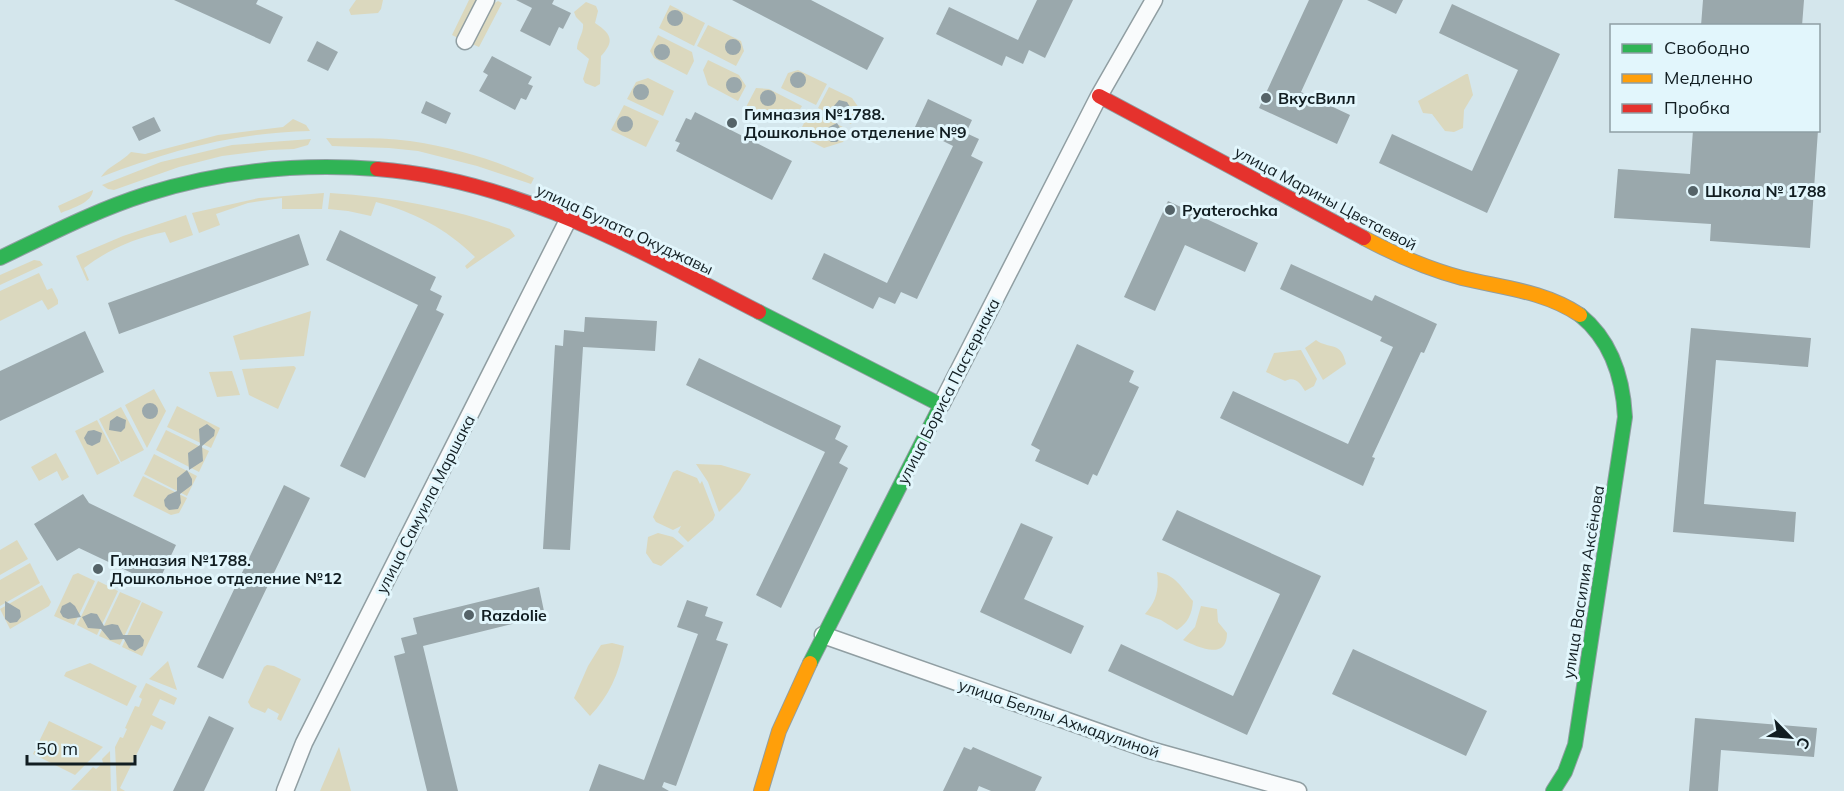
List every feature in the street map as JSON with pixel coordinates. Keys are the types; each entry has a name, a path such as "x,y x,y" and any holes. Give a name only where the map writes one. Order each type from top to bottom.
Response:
{"street":[{"path":"465,41 486,0"},
{"name":"улица Бориса Пастернака","path":"762,791 779,731 823,635 1099,96 1154,0"},
{"name":"улица Марины Цветаевой","path":"1099,96 1394,254 1433,270 1549,298 1567,307 1588,321 1599,334 1610,349 1621,374"},
{"name":"улица Булата Окуджавы","path":"0,258 106,207 148,194 233,174 298,167 373,168 447,178 509,195 569,218 940,405"},
{"name":"улица Самуила Маршака","path":"285,791 295,762 569,218"},
{"name":"улица Василия Аксёнова","path":"1553,791 1565,772 1575,745 1625,417 1625,397 1621,374"},
{"name":"улица Беллы Ахмадулиной","path":"823,635 1150,750 1298,791"}],"shaded area":[{"path":"356,0 383,0 378,13 351,15 349,10"},
{"path":"469,0 478,0 458,38 452,35"},
{"path":"498,1 502,3 479,47 472,44 491,5"},
{"path":"586,2 596,6 598,11 595,23 604,30 610,41 601,56 600,84 595,87 585,83 583,79 589,59 577,49 583,24 574,12"},
{"path":"670,5 705,23 694,46 659,28"},
{"path":"708,25 741,41 744,51 736,66 697,46"},
{"path":"658,35 692,52 694,61 687,75 654,58 650,51"},
{"path":"708,60 739,75 746,86 738,101 708,85 703,70"},
{"path":"798,70 827,84 816,105 781,88 788,73"},
{"path":"1468,74 1473,95 1464,110 1463,128 1454,132 1445,131 1432,114 1423,113 1418,101"},
{"path":"648,78 674,91 663,116 627,99 636,82"},
{"path":"829,87 852,98 859,108 851,124 818,108"},
{"path":"756,88 769,89 802,106 799,111 770,121 745,109"},
{"path":"624,105 659,121 646,147 611,130"},
{"path":"810,111 845,128 848,133 843,142 824,148 798,135"},
{"path":"293,119 306,125 310,131 229,139 178,151 101,177 131,152 145,154 218,135 283,127"},
{"path":"326,138 389,139 442,147 504,165 534,178 531,184 477,166 418,151 332,146"},
{"path":"311,139 308,145 294,149 222,156 179,167 114,190 102,185 161,162 232,145"},
{"path":"93,190 92,195 85,202 61,213 58,206"},
{"path":"324,193 322,209 282,209 282,198 248,203 216,214 220,225 199,233 192,213 259,198"},
{"path":"330,193 376,197 444,209 510,229 515,236 467,269 465,266 475,257 453,238 417,216 376,202 371,216 328,209"},
{"path":"186,215 193,235 170,243 165,232 123,245 84,268 89,280 87,281 76,256 123,236"},
{"path":"34,260 40,261 43,265 0,285 0,275"},
{"path":"39,273 47,290 52,288 58,304 48,310 42,300 0,321 0,291"},
{"path":"311,311 304,356 240,360 233,336"},
{"path":"1316,340 1338,348 1346,364 1323,380 1305,348"},
{"path":"1301,350 1317,379 1314,386 1305,391 1294,380 1285,381 1266,372 1274,353"},
{"path":"294,366 296,368 278,409 249,395 242,369"},
{"path":"232,371 240,395 217,397 209,372"},
{"path":"154,389 166,411 147,448 125,405"},
{"path":"177,406 220,428 211,448 167,427"},
{"path":"121,407 144,450 121,462 99,419"},
{"path":"97,420 120,463 97,475 75,431"},
{"path":"166,430 209,451 199,472 156,450"},
{"path":"56,453 69,477 62,481 57,471 39,481 31,467"},
{"path":"154,454 197,476 187,496 144,474"},
{"path":"696,464 721,465 751,474 740,491 719,512 708,482"},
{"path":"677,470 697,478 700,484 702,481 715,515 713,520 688,542 678,532 681,526 673,530 656,522 653,517 673,472"},
{"path":"143,476 187,498 179,513 171,515 133,496"},
{"path":"658,533 673,537 684,546 661,566 653,563 646,553 648,537"},
{"path":"17,540 28,559 0,575 0,550"},
{"path":"30,563 40,583 0,606 0,580"},
{"path":"1157,572 1174,579 1193,601 1189,618 1177,630 1145,614 1156,594"},
{"path":"78,573 95,581 74,625 54,616 73,575"},
{"path":"98,581 118,591 97,635 77,625"},
{"path":"42,585 51,602 49,606 10,629 0,609"},
{"path":"120,592 141,601 120,645 99,636"},
{"path":"142,602 163,612 142,656 122,647"},
{"path":"1201,606 1217,609 1218,622 1227,633 1226,642 1217,650 1203,648 1183,640 1195,627"},
{"path":"612,643 624,646 619,666 608,692 590,716 574,698 588,666 601,645"},
{"path":"168,661 177,690 149,679"},
{"path":"90,663 137,686 127,706 64,676 66,672"},
{"path":"267,665 301,679 281,721 277,719 279,714 268,708 265,713 251,707 248,702"},
{"path":"146,683 177,698 174,705 160,699 152,715 166,722 162,730 151,725 120,788 125,791 117,791 115,747 120,737 123,738 135,706 139,707 142,699 139,697"},
{"path":"49,721 103,747 75,775 33,754"},
{"path":"339,747 351,791 320,791"},
{"path":"110,751 111,791 71,790 93,767 96,769 103,763 102,759"}],"building":[{"path":"174,0 258,0 256,4 283,17 270,44"},
{"path":"516,0 554,0 552,4 571,13 563,29 559,27 550,46 520,31 532,8"},
{"path":"732,0 811,0 884,38 867,70"},
{"path":"1037,0 1073,0 1045,58 1029,50 1023,64 1006,56 1002,66 936,34 949,7 1018,40"},
{"path":"1309,0 1343,0 1301,92 1350,115 1337,144 1259,108"},
{"path":"1367,0 1403,0 1396,14"},
{"path":"1703,0 1804,0 1802,24 1701,24"},
{"path":"1452,4 1560,54 1487,213 1379,163 1392,134 1472,171 1518,70 1439,33"},
{"path":"672,10 678,10 683,18 681,24 672,26 667,21 667,15"},
{"path":"730,39 736,39 741,47 739,53 730,55 725,50 725,44"},
{"path":"317,41 338,52 328,71 307,61"},
{"path":"659,44 665,44 670,52 668,58 659,60 654,55 654,49"},
{"path":"492,56 532,77 528,84 533,86 526,100 521,98 515,110 479,91 488,75 483,72"},
{"path":"795,72 801,72 806,80 804,86 795,88 790,83 790,77"},
{"path":"731,77 737,77 742,85 740,91 731,93 726,88 726,82"},
{"path":"638,84 644,84 649,92 647,98 638,100 633,95 633,89"},
{"path":"765,90 771,90 776,98 774,104 765,106 760,101 760,95"},
{"path":"928,99 972,120 966,133 979,139 971,156 983,162 917,299 901,292 895,304 879,297 873,309 812,279 824,253 887,283 953,146 915,127"},
{"path":"839,100 847,102 850,107 849,113 838,119 833,107"},
{"path":"426,101 451,113 446,124 421,113"},
{"path":"695,112 792,161 772,200 676,151 680,143 675,141 686,118 691,120"},
{"path":"622,116 628,116 633,124 631,130 622,132 617,127 617,121"},
{"path":"154,117 161,131 139,141 132,127"},
{"path":"837,123 842,131 841,137 837,142 831,142 826,138 825,132"},
{"path":"1693,132 1818,132 1810,248 1710,241 1711,224 1614,218 1618,169 1690,174"},
{"path":"1168,201 1258,243 1245,272 1185,245 1155,311 1124,297"},
{"path":"340,230 436,277 430,290 442,296 436,310 444,314 365,478 340,466 418,305 326,260"},
{"path":"299,234 309,265 119,334 108,303"},
{"path":"1291,264 1372,301 1375,295 1437,324 1424,353 1421,352 1372,457 1375,458 1363,486 1220,418 1233,391 1348,444 1393,347 1380,341 1382,337 1280,289"},
{"path":"585,317 657,321 655,351 583,347 570,550 543,549 555,345 563,346 564,330 584,332"},
{"path":"1691,328 1811,338 1808,367 1716,360 1704,504 1796,512 1794,542 1673,532"},
{"path":"85,331 104,372 0,421 0,371"},
{"path":"1077,344 1134,371 1129,382 1139,387 1097,476 1093,474 1088,485 1035,461 1040,450 1031,445"},
{"path":"699,358 841,426 835,439 848,446 839,463 848,468 781,608 756,595 825,452 686,385"},
{"path":"147,403 153,403 158,411 156,417 147,419 142,414 142,408"},
{"path":"117,416 126,420 125,428 121,432 109,430 110,421"},
{"path":"207,424 215,430 214,436 202,446 203,461 189,470 188,453 200,445 199,429"},
{"path":"94,430 102,433 100,442 92,446 87,444 84,438 88,431"},
{"path":"187,470 192,479 192,485 180,494 181,503 178,509 169,510 164,500 168,495 177,491 177,478"},
{"path":"284,485 310,498 223,679 197,667"},
{"path":"83,494 89,503 176,545 157,585 79,548 57,561 34,524"},
{"path":"1177,510 1321,576 1247,735 1108,671 1121,644 1233,696 1280,594 1162,540"},
{"path":"1021,523 1053,537 1024,599 1084,626 1071,654 980,612"},
{"path":"539,587 545,616 423,646 458,791 427,791 394,656 405,653 401,638 417,634 413,618"},
{"path":"687,600 708,607 705,616 723,622 716,640 728,644 676,786 664,782 662,787 669,791 589,791 599,764 644,780 698,634 677,627"},
{"path":"5,601 20,610 21,617 17,622 10,623 5,619"},
{"path":"70,602 81,617 68,619 63,617 60,612 62,606"},
{"path":"91,613 97,614 104,626 118,625 123,635 140,635 144,640 143,646 135,651 129,648 124,639 110,640 101,629 88,628 82,617"},
{"path":"1353,649 1487,711 1466,756 1332,694"},
{"path":"209,716 234,728 204,791 173,791"},
{"path":"1695,718 1817,728 1814,757 1721,750 1718,791 1689,791"},
{"path":"964,747 971,750 973,747 1042,777 1035,791 991,791 979,786 977,791 943,791"}],"traffic: fast":[{"path":"0,258 72,223 147,194 175,186 232,174 290,168 377,169"},
{"path":"759,312 941,405 810,663"},
{"path":"1553,791 1565,772 1575,745 1625,417 1622,388 1614,361 1600,336 1580,315"}],"traffic: slow":[{"path":"1364,238 1400,256 1437,270 1538,295 1580,315"},
{"path":"761,791 779,731 810,663"}],"traffic: jam":[{"path":"1099,96 1364,238"},
{"path":"377,169 428,175 527,202 621,242 759,312"}],"place":[{"name":"ВкусВилл","path":"1266,98"},
{"name":"Гимназия №1788. Дошкольное отделение №9","path":"732,123"},
{"name":"Школа № 1788","path":"1693,191"},
{"name":"Pyaterochka","path":"1170,210"},
{"name":"Гимназия №1788. Дошкольное отделение №12","path":"98,569"},
{"name":"Razdolie","path":"469,615"}]}
